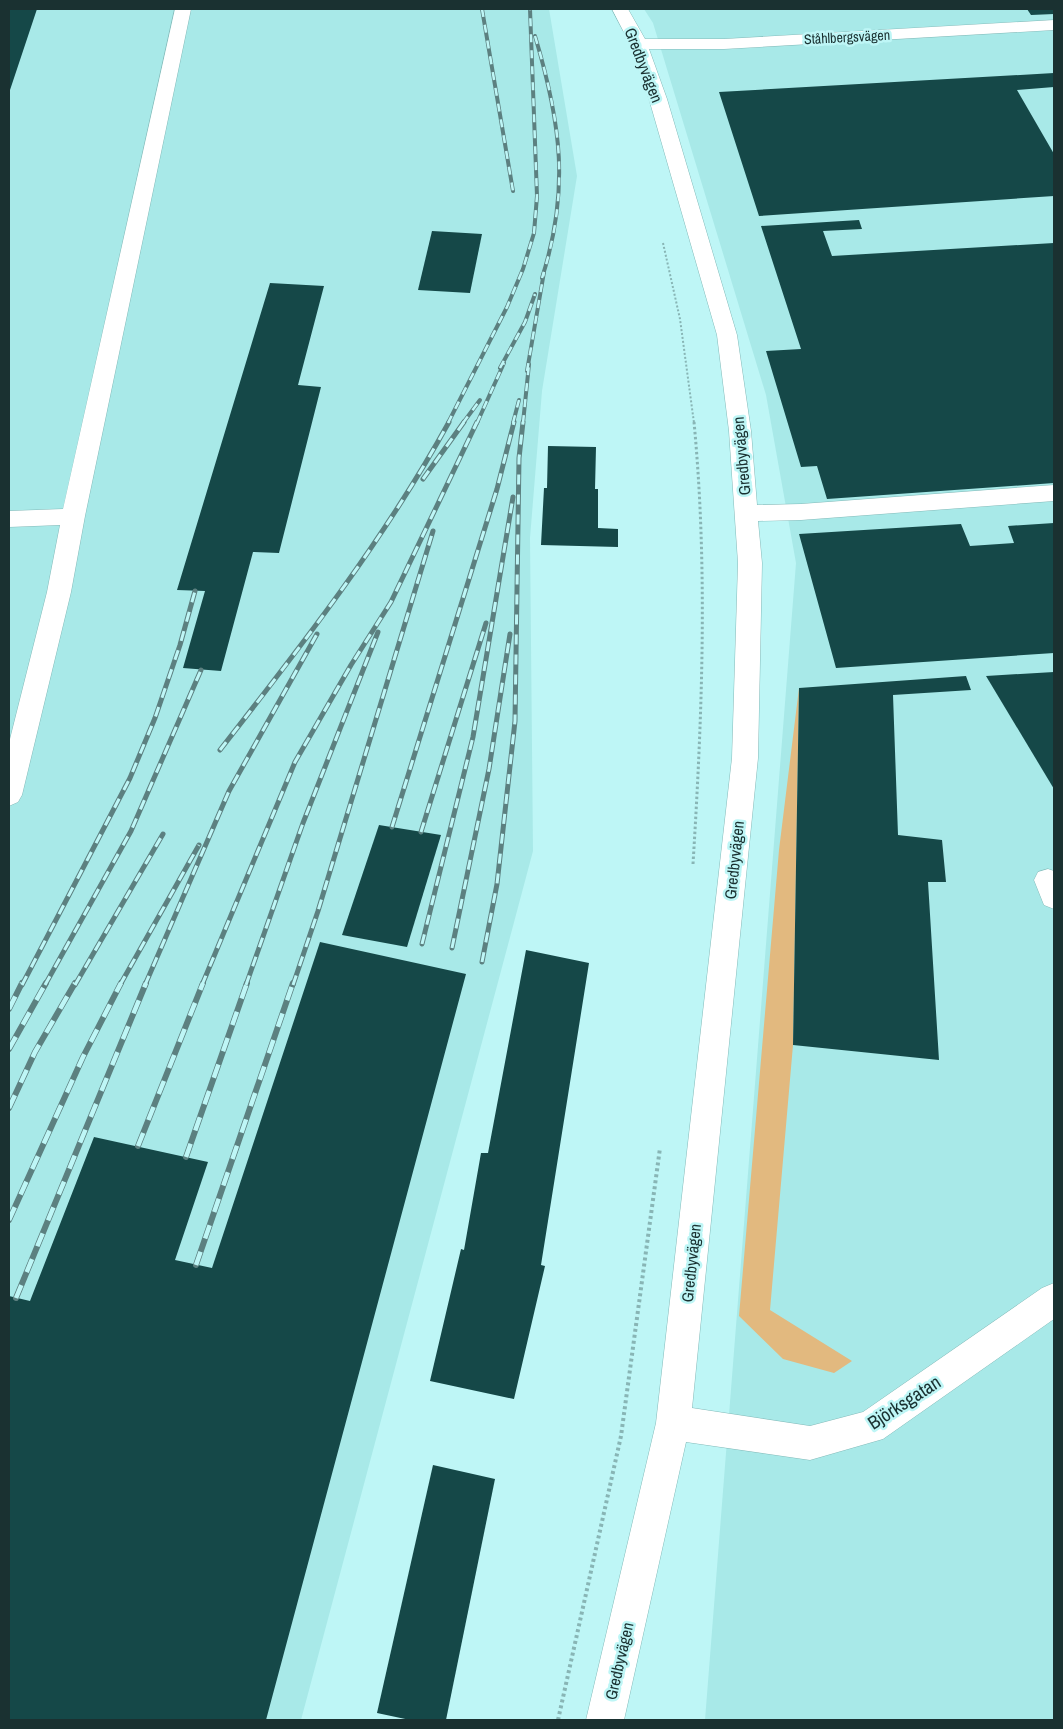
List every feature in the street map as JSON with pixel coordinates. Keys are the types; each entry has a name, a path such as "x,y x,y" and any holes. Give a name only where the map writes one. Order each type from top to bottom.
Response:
{"street":[{"path":"9,795 59,592 73,516 183,9"},
{"name":"Gredbyvägen","path":"605,1720 673,1423 745,758 750,563 740,431 727,335 658,99 639,44 620,9"},
{"name":"Ståhlbergsvägen","path":"639,44 724,44 1054,25"},
{"path":"746,513 800,512 1054,493"},
{"path":"9,519 73,516"},
{"name":"Björksgatan","path":"673,1423 810,1443 871,1427 1054,1299"}],"path":[{"path":"662,242 687,358 699,451 703,708 693,865"},
{"path":"558,1720 621,1436 661,1141"}],"shaded area":[{"path":"9,9 549,9 577,176 542,391 530,538 533,851 301,1720 9,1720"},
{"path":"644,9 1054,9 1054,1720 705,1720 796,563 766,395 653,23"},
{"path":"799,688 793,1045 770,1310 852,1361 834,1373 783,1359 739,1316 779,850"}],"building":[{"path":"9,9 37,9 9,93"},
{"path":"1027,9 1054,9 1054,14 1031,15"},
{"path":"1054,73 1054,87 1017,90 1054,154 1054,196 759,216 719,92"},
{"path":"859,220 862,229 823,231 832,256 1054,243 1054,483 827,499 817,466 801,467 766,351 801,349 761,226"},
{"path":"432,231 482,234 470,293 418,290"},
{"path":"270,283 324,286 298,385 321,387 279,553 253,552 221,671 183,668 205,591 177,590"},
{"path":"548,446 596,447 595,489 598,489 598,528 618,529 618,547 541,545 544,488 547,488"},
{"path":"1054,523 1054,653 836,668 799,534 961,524 970,546 1014,543 1008,526"},
{"path":"1054,672 1054,789 986,676"},
{"path":"966,676 971,690 893,695 898,835 942,840 946,882 928,882 939,1060 793,1045 799,688"},
{"path":"379,825 441,835 407,947 342,935"},
{"path":"320,942 466,974 266,1720 9,1720 9,1296 30,1301 94,1137 208,1162 175,1260 212,1268"},
{"path":"526,950 589,963 541,1265 545,1266 514,1399 430,1381 461,1249 464,1250 481,1153 488,1153"},
{"path":"433,1465 495,1479 446,1720 410,1720 377,1713"}],"railway":[{"path":"482,9 513,191"},
{"path":"448,423 507,307 523,269 534,233 537,196 530,9"},
{"path":"535,36 551,98 559,157 556,215 551,246 542,278"},
{"path":"527,371 544,272"},
{"path":"500,368 525,322 535,294"},
{"path":"477,423 504,363"},
{"path":"523,423 529,364"},
{"path":"463,423 480,400"},
{"path":"513,423 519,400"},
{"path":"220,750 370,550 424,466 449,422"},
{"path":"423,479 464,422"},
{"path":"202,985 295,762 351,665 391,602 477,422"},
{"path":"392,827 497,489 514,422"},
{"path":"482,962 497,884 515,721 519,458 523,422"},
{"path":"422,944 473,737 513,497"},
{"path":"293,985 318,911 433,531"},
{"path":"22,985 130,778 155,718 180,645 195,591"},
{"path":"421,832 486,623"},
{"path":"246,985 303,823 378,632"},
{"path":"145,985 229,791 317,634"},
{"path":"452,948 489,769 510,634"},
{"path":"45,985 131,831 201,670"},
{"path":"75,985 163,834"},
{"path":"120,985 199,845"},
{"path":"9,1009 22,983"},
{"path":"9,1049 46,983"},
{"path":"9,1108 35,1052 75,983"},
{"path":"9,1220 83,1057 121,983"},
{"path":"16,1298 146,983"},
{"path":"138,1146 203,983"},
{"path":"186,1157 247,983"},
{"path":"196,1265 293,983"}]}
